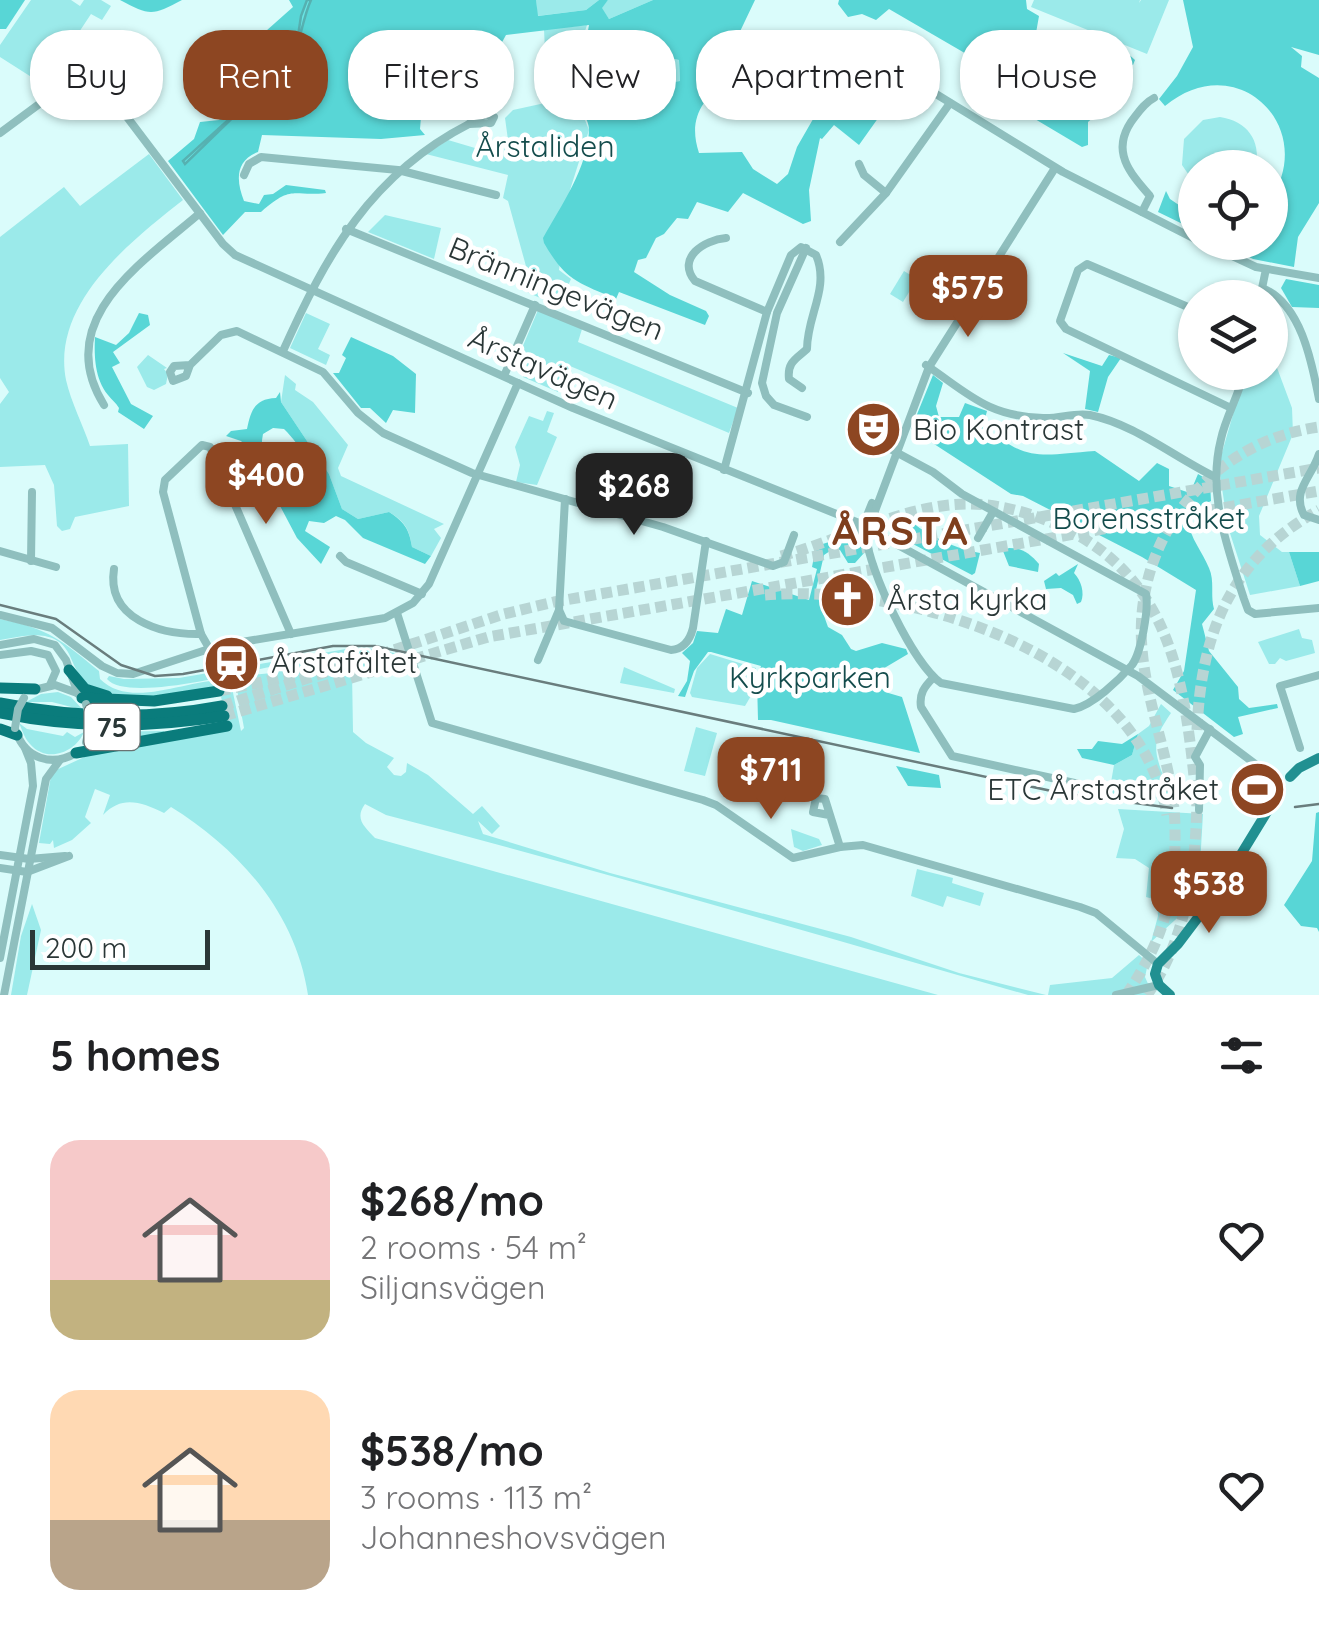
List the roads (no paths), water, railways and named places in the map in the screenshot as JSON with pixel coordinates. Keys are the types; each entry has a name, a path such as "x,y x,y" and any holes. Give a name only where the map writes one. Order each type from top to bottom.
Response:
{"highway":[{"name":"75","path":"70,670 86,688 136,702"},
{"path":"0,688 35,689"},
{"name":"75","path":"82,699 136,702 219,692"},
{"name":"75","path":"0,703 106,716 224,716"},
{"name":"75","path":"0,713 50,723 106,727 179,724 224,716"},
{"name":"75","path":"76,753 224,716"},
{"path":"0,729 16,731"}],"main road":[{"path":"1170,995 1159,985 1155,974 1158,964 1216,895 1279,785 1291,788 1290,777 1319,758"}],"street":[{"path":"0,134 73,79 96,76 200,213 122,281 92,329 87,361 104,405"},
{"path":"787,80 810,92 818,90 806,103 797,103 776,88 787,80"},
{"path":"940,97 1053,166 1178,230"},
{"path":"1142,212 1150,196 1127,168 1122,146 1128,126 1147,101 1154,98"},
{"path":"840,242 886,193 950,103"},
{"path":"283,352 346,229 398,170 468,124"},
{"path":"244,175 248,164 261,157 398,170 496,195"},
{"path":"858,164 864,175 886,193"},
{"path":"1053,166 928,366 859,531 1127,670 1279,785"},
{"name":"Årstavägen","path":"200,213 236,255 518,383 724,470 866,521"},
{"name":"Bränningevägen","path":"346,229 748,393"},
{"path":"726,238 718,238 690,256 690,276 767,312"},
{"path":"806,248 777,313 762,382 774,405 807,417"},
{"path":"724,470 767,312 791,255 796,249 806,248 816,255 822,284 807,330 807,349 793,358 788,374 789,380 802,388"},
{"path":"1243,260 1266,270 1319,278"},
{"path":"1178,303 1087,264 1078,270 1060,324 1178,384"},
{"path":"1264,280 1266,270"},
{"path":"504,376 535,304"},
{"path":"1288,312 1297,325 1319,399"},
{"path":"190,365 220,334 230,330 323,372 358,413 383,433 477,475 706,541 778,566 786,559 794,536"},
{"path":"928,366 976,402 1040,418 1088,415 1125,428 1215,477"},
{"path":"0,615 52,628 102,666 123,674 148,670 209,648 376,620 397,613 422,594 518,383"},
{"path":"1192,390 1229,407"},
{"path":"1236,390 1229,407 1215,477 1224,533 1250,612 1319,608"},
{"path":"209,648 201,634 163,492 165,480 207,444 291,634"},
{"path":"866,521 880,584 933,678 948,686 1074,709 1081,708 1134,661 1148,605 1146,594 993,512 894,451"},
{"path":"1319,454 1298,502 1304,515 1319,520"},
{"path":"31,560 32,492"},
{"path":"538,660 559,610 565,499"},
{"path":"978,538 993,512"},
{"path":"559,610 564,621 582,628 671,650 680,648 689,640 693,628 706,541"},
{"path":"0,552 56,568"},
{"path":"340,556 422,594"},
{"path":"114,568 117,598 123,610 159,630 201,634"},
{"path":"397,613 432,723 703,800 793,858 840,847 864,846 1080,907 1096,914 1158,964"},
{"path":"0,645 34,640 49,642 61,651 91,723 86,742 76,753 60,760 40,758 25,748"},
{"path":"0,655 31,651 48,655 56,671 50,685"},
{"path":"1300,748 1280,686 1319,675"},
{"path":"933,678 920,698 921,706 952,756 1079,784"},
{"path":"4,995 33,778 16,731 16,715 24,698 35,689 50,685 65,686 82,699"},
{"path":"1199,810 1200,766 1195,756 1210,730"},
{"path":"24,859 46,779 60,760"},
{"path":"829,815 840,847"},
{"path":"0,855 24,859 69,856 22,872 0,868"},
{"path":"0,958 22,872"},
{"path":"1116,995 1159,985"}],"tunnel":[{"path":"1126,995 1149,956 1165,917 1175,854 1171,785 1142,649 1143,608 1151,570 1165,534 1186,502 1213,475 1244,453 1280,436 1319,427"},
{"path":"222,706 504,614 554,602 1319,468"},
{"path":"224,716 488,637 1319,491"},
{"path":"781,556 905,514 962,504 989,505 1028,514 1094,545 1126,573 1149,604 1167,640 1187,719 1197,805"},
{"path":"1197,730 1205,662 1226,602 1263,552 1319,510"},
{"path":"765,595 822,594 884,601 947,616 1009,639 1065,671 1112,710 1148,758 1167,815"},
{"path":"219,691 315,671"},
{"path":"1147,995 1172,950 1187,902 1197,799"}],"tram line":[{"path":"0,605 56,619 121,665 155,676 333,646 375,646 1061,793 1172,808"},
{"path":"1295,807 1319,804"}],"place":[{"name":"Bio Kontrast","path":"874,430"},
{"name":"Årsta kyrka","path":"848,600"},
{"name":"Årstafältet","path":"232,663"},
{"name":"ETC Årstastråket","path":"1258,790"}],"district":[{"name":"ÅRSTA","path":"901,531"}],"park label":[{"name":"Årstaliden","path":"545,147"},
{"name":"Borensstråket","path":"1149,519"},
{"name":"Kyrkparken","path":"810,678"}]}
